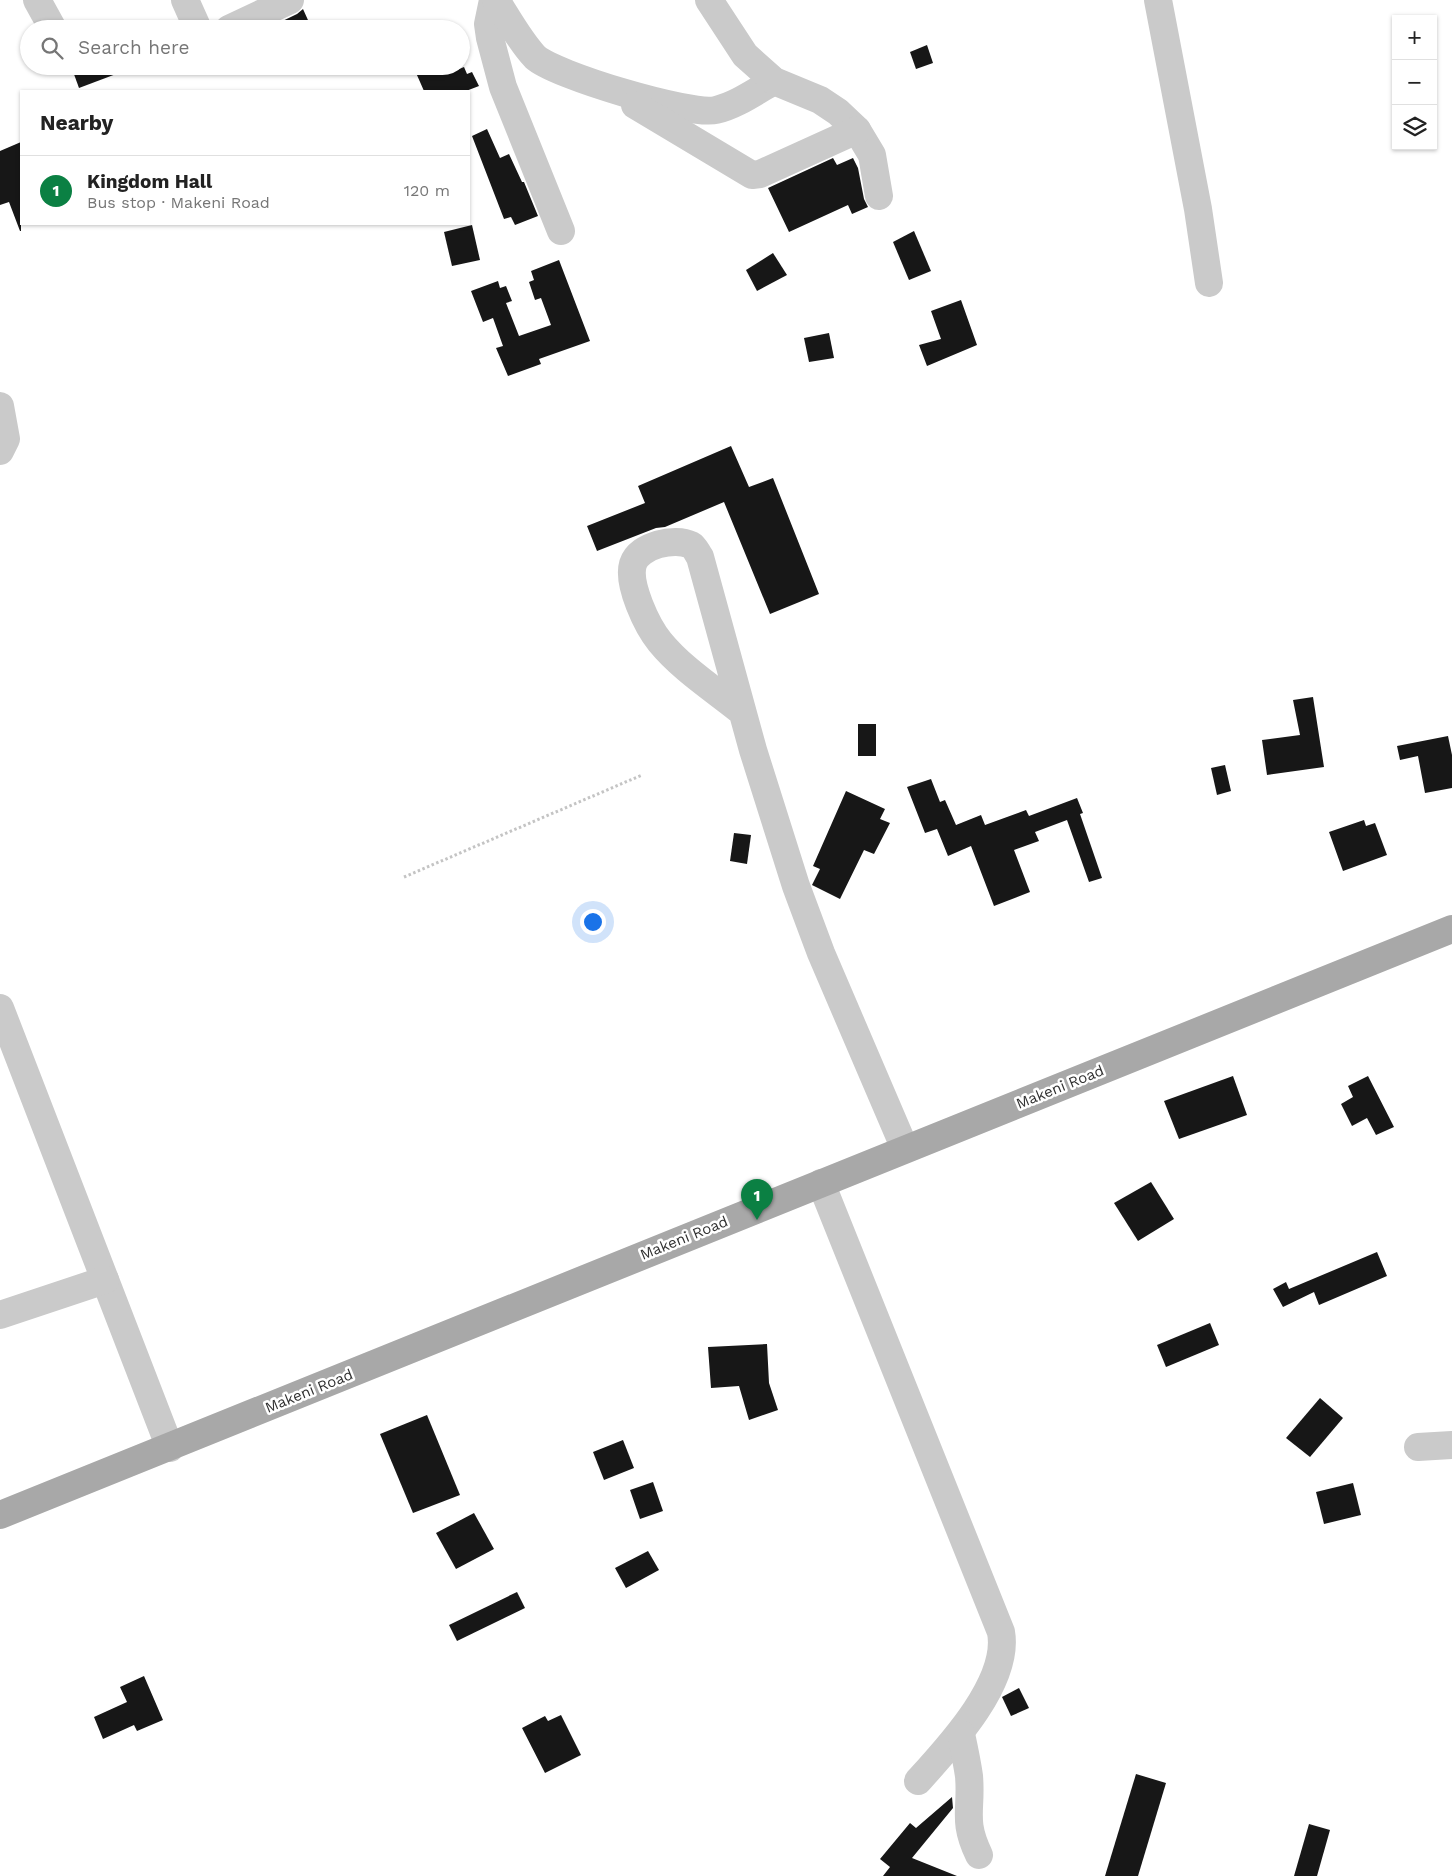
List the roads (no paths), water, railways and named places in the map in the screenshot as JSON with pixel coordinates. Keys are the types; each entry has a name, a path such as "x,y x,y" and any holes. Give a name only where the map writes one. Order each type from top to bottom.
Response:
{"main road":[{"name":"Makeni Road","path":"0,1515 1452,929"}],"street":[{"path":"37,0 48,20"},
{"path":"185,0 194,20"},
{"path":"248,20 290,0"},
{"path":"493,0 488,24 490,38 504,87 561,231"},
{"path":"496,0 536,58 561,71 648,100 706,111 729,106 774,81"},
{"path":"709,0 745,55 774,81 820,100 838,112 857,130 872,155 878,196"},
{"path":"1158,0 1198,209 1209,283"},
{"path":"602,85 752,175 760,174 857,130"},
{"path":"0,406 6,440 0,451"},
{"path":"742,712 659,642 641,611 632,581 633,563 642,553 658,545 679,542 692,546 700,557 742,712 796,886 821,954 904,1149"},
{"path":"0,1008 170,1448"},
{"path":"821,1183 1001,1632 1004,1645 1002,1660 977,1709 961,1734 918,1781"},
{"path":"0,1315 105,1280"},
{"path":"1418,1447 1452,1445"},
{"path":"961,1734 969,1777 967,1821 970,1836 979,1855"}],"place":[{"name":"Kingdom Hall","path":"757,1220"}]}
